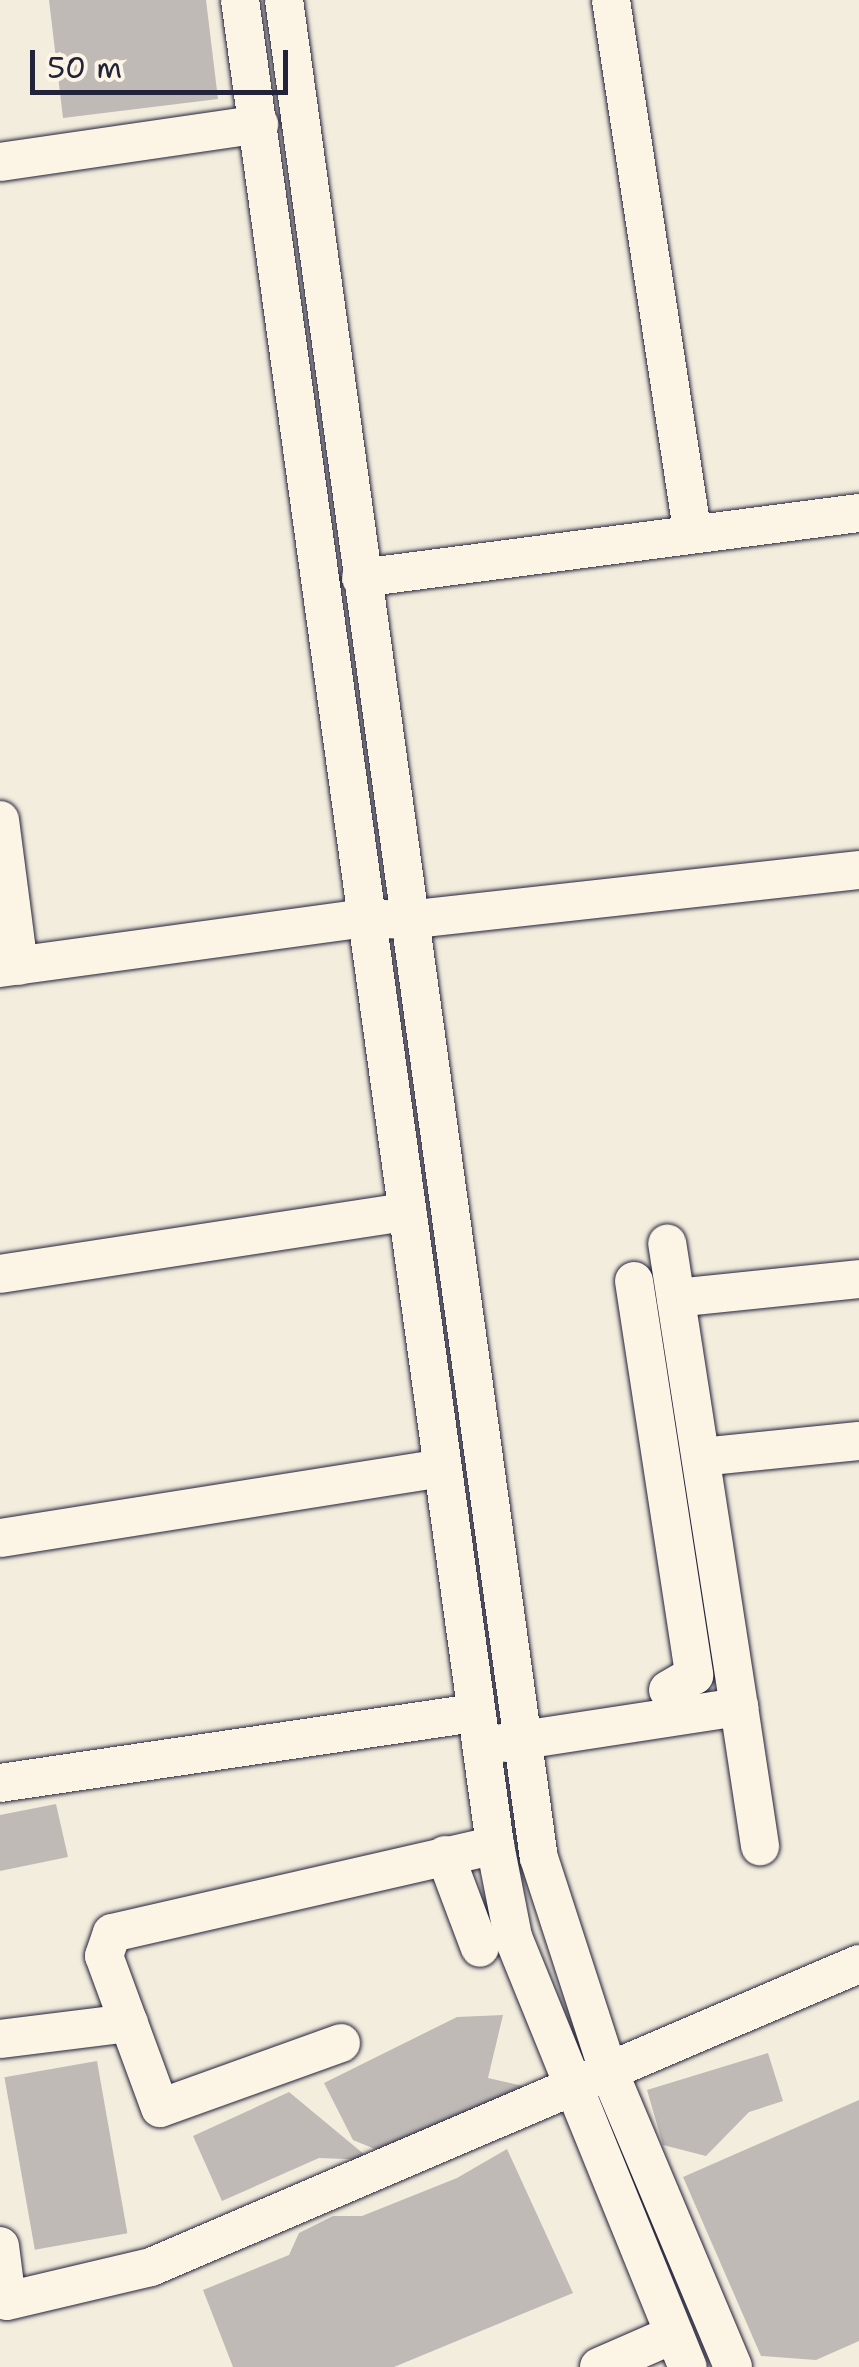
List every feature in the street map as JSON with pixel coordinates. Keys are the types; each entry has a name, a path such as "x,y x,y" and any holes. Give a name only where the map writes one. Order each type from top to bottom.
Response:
{"street":[{"path":"240,0 363,918 495,1845 513,1938 569,2089 682,2351 599,2367"},
{"path":"284,0 406,920 526,1738 538,1858 608,2067 733,2367"},
{"path":"611,0 692,530"},
{"path":"0,162 258,124"},
{"path":"361,578 692,530 859,512"},
{"path":"0,820 10,967 363,918 406,920 859,870"},
{"path":"0,1274 406,1212"},
{"path":"667,1244 760,1846"},
{"path":"676,1298 859,1279"},
{"path":"634,1281 694,1675 668,1690"},
{"path":"664,1475 702,1464 859,1441"},
{"path":"0,1538 444,1468"},
{"path":"0,1783 479,1730 526,1738 739,1707"},
{"path":"342,2043 168,2110 160,2108 104,1956 112,1933 130,1923 495,1845"},
{"path":"445,1855 480,1948"},
{"path":"0,2246 7,2301 151,2267 569,2089 608,2067 859,1964"},
{"path":"0,2038 129,2023"}],"building":[{"path":"49,0 206,0 218,99 63,118"},
{"path":"56,1804 68,1857 0,1871 0,1815"},
{"path":"503,2015 488,2078 527,2087 387,2154 353,2140 324,2083 457,2017"},
{"path":"768,2053 783,2101 749,2112 706,2156 663,2145 647,2090"},
{"path":"97,2061 127,2233 35,2250 4,2077"},
{"path":"289,2092 371,2160 319,2158 222,2201 193,2136"},
{"path":"859,2100 859,2341 816,2360 761,2356 683,2177"},
{"path":"507,2149 573,2293 394,2367 233,2367 203,2290 289,2255 299,2233 333,2216 362,2216 457,2178"}]}
